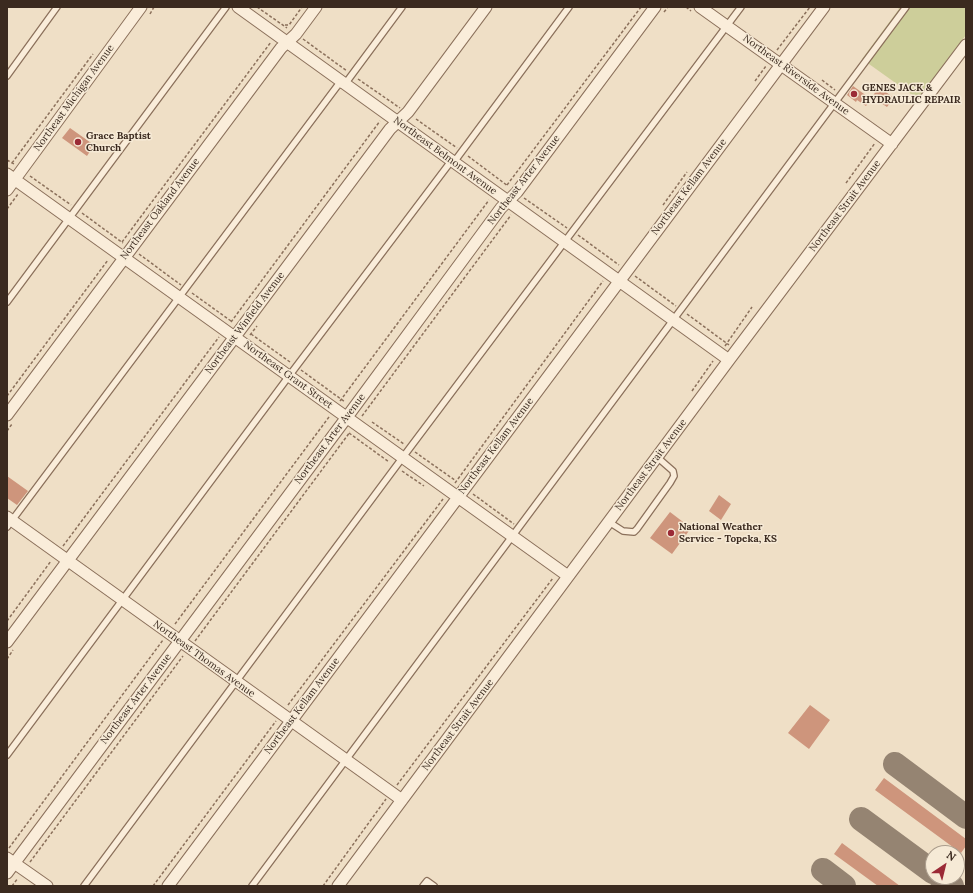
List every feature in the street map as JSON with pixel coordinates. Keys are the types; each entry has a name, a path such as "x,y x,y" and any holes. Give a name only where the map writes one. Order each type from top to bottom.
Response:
{"street":[{"name":"Northeast Michigan Avenue","path":"7,190 14,174 141,7"},
{"name":"Northeast Belmont Avenue","path":"238,7 729,360"},
{"name":"Northeast Oakland Avenue","path":"7,415 123,250 279,50 296,34 316,7"},
{"name":"Northeast Winfield Avenue","path":"7,642 390,129 407,113 486,7"},
{"name":"Northeast Riverside Avenue","path":"700,7 892,144"},
{"name":"Northeast Kellam Avenue","path":"168,886 291,721 457,489 619,281 776,61 824,7"},
{"name":"Northeast Arter Avenue","path":"7,873 11,860 179,641 355,416 512,204 659,10"},
{"name":"Northeast Strait Avenue","path":"338,886 402,800 564,573 609,522 966,45"},
{"name":"Northeast Grant Street","path":"14,174 73,214 229,326 235,337 334,408 355,416 403,457 457,489 516,532 564,573"},
{"name":"Northeast Thomas Avenue","path":"9,521 58,553 402,800"},
{"path":"11,860 47,886"}],"lane":[{"path":"7,76 57,7"},
{"path":"7,302 226,7"},
{"path":"9,521 183,293 338,85 345,84 402,7"},
{"path":"7,755 289,376 449,164 454,162 462,152 569,7"},
{"path":"84,886 403,457 741,7"},
{"path":"252,886 906,7"},
{"path":"609,522 623,531 634,532 637,528 674,476 673,471 657,457"},
{"path":"423,886 427,881 434,886"}],"path":[{"path":"258,7 737,350"},
{"path":"7,396 123,250 276,34 284,26 289,25 302,7"},
{"path":"507,185 641,7"},
{"path":"659,10 668,7"},
{"path":"752,85 776,61 810,7"},
{"path":"95,52 12,163 14,174 73,214 229,326"},
{"path":"7,621 229,326 393,103"},
{"path":"846,183 875,143"},
{"path":"7,160 12,163"},
{"path":"663,205 689,170"},
{"path":"7,851 503,182"},
{"path":"12,886 190,648 355,416 520,195"},
{"path":"153,886 281,714 457,489 605,279 606,272 614,261"},
{"path":"242,328 342,399 355,416"},
{"path":"368,420 410,448 457,489 516,532"},
{"path":"322,886 391,793 564,573"}],"green space":[{"path":"897,7 966,7 966,35 918,99 862,59 899,9"}],"building":[{"path":"853,86 871,99 866,106 857,100 856,102 847,95"},
{"path":"879,87 894,98 887,107 872,97"},
{"name":"Grace Baptist Church","path":"70,128 94,145 87,156 62,138"},
{"path":"7,476 28,491 17,505 7,498"},
{"path":"719,495 731,504 721,520 709,511"},
{"name":"National Weather Service - Topeka, KS","path":"670,512 691,528 672,554 650,538"},
{"path":"810,705 830,720 809,749 788,733"},
{"path":"884,778 966,839 966,846 965,847 965,845 950,845 875,790"},
{"path":"842,843 900,886 878,886 834,854"}],"taxiway":[{"path":"895,764 966,817"},
{"path":"861,819 925,866"},
{"path":"823,870 844,886"}],"place":[{"name":"GENES JACK & HYDRAULIC REPAIR","path":"854,94"},
{"name":"Grace Baptist Church","path":"78,142"},
{"name":"National Weather Service - Topeka, KS","path":"671,533"}]}
